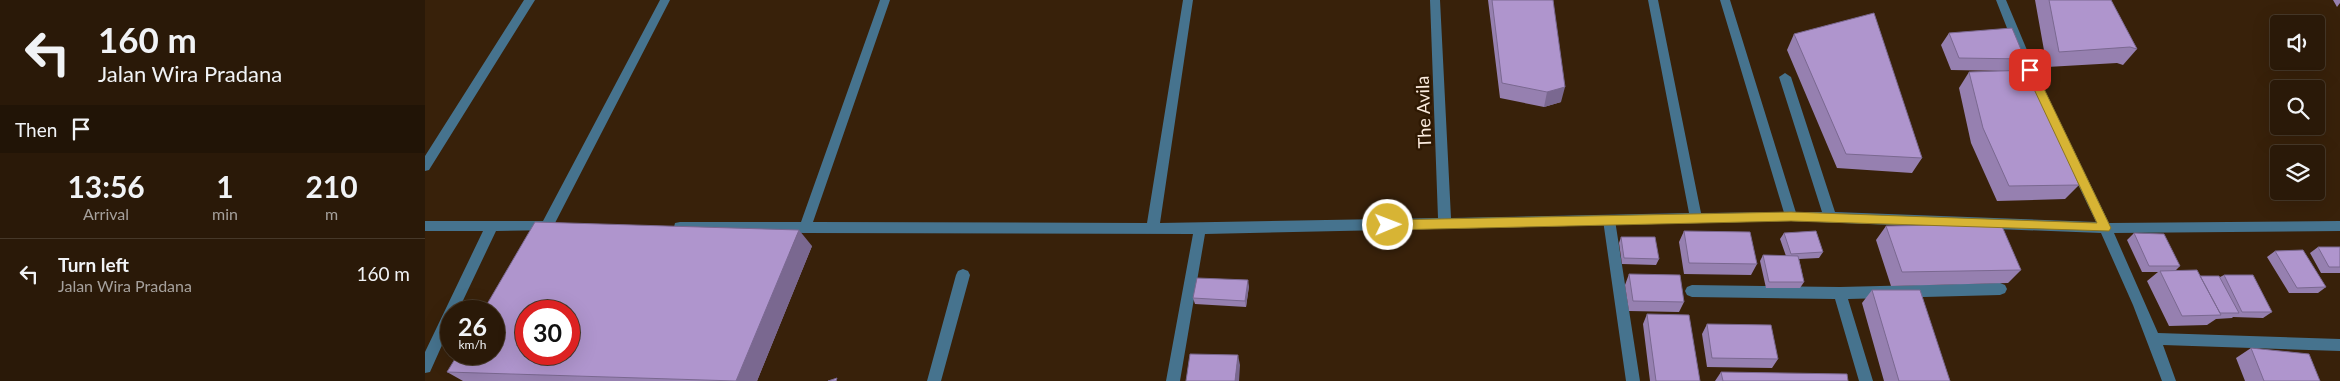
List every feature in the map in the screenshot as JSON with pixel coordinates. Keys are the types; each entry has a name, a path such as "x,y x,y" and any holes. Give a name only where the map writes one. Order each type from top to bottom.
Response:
{"street":[{"path":"425,166 530,0"},
{"path":"547,226 665,0"},
{"path":"805,228 885,0"},
{"path":"1153,229 1189,0"},
{"name":"The Avila","path":"1435,0 1445,223"},
{"path":"1653,0 1696,218"},
{"path":"1725,0 1791,216"},
{"path":"2001,0 2035,81 2105,228 2154,339 2169,381"},
{"path":"1785,77 1830,218"},
{"path":"666,227 1200,229 1791,216 2105,228 2340,226"},
{"path":"1609,220 1633,381"},
{"path":"425,226 491,228 567,226"},
{"path":"456,300 491,228"},
{"path":"1173,381 1200,229"},
{"path":"934,381 963,275"},
{"path":"1692,291 1841,293 2000,289"},
{"path":"1841,293 1866,381"},
{"path":"425,367 440,335"},
{"path":"2154,339 2340,345"},
{"path":"2289,344 2296,359"}],"building":[{"path":"1492,0 1553,0 1565,87 1547,92 1502,83"},
{"path":"2049,0 2111,0 2137,49 2130,47 2059,52"},
{"path":"1874,13 1922,158 1846,154 1794,34"},
{"path":"2012,28 2025,59 1959,58 1949,33"},
{"path":"2030,70 2079,185 2009,186 1983,128 1969,72"},
{"path":"535,222 799,230 736,381 447,372 451,365 505,365 505,300 489,300"},
{"path":"2001,224 2021,270 1902,272 1886,226"},
{"path":"1684,231 1750,232 1757,264 1689,263"},
{"path":"1816,231 1823,252 1791,254 1784,233"},
{"path":"2134,233 2164,234 2180,266 2149,266"},
{"path":"1621,237 1655,237 1659,259 1624,258"},
{"path":"2318,247 2340,247 2340,267 2329,267"},
{"path":"2303,250 2326,287 2297,288 2275,251"},
{"path":"1763,255 1798,256 1804,282 1769,282"},
{"path":"2197,270 2221,315 2182,316 2160,271"},
{"path":"1629,274 1680,275 1684,302 1633,301"},
{"path":"2224,275 2253,275 2272,312 2242,312"},
{"path":"2200,276 2219,276 2239,313 2220,313"},
{"path":"1197,278 1248,280 1245,301 1193,298"},
{"path":"1872,290 1920,290 1950,381 1899,381"},
{"path":"1647,314 1689,315 1700,381 1656,381"},
{"path":"1707,324 1771,325 1778,359 1712,358"},
{"path":"2251,348 2309,354 2320,381 2264,381"},
{"path":"1190,354 1238,355 1235,381 1186,381"},
{"path":"1721,372 1847,374 1848,381 1723,381"}],"route":[{"path":"1388,225 1791,216 2105,228 2030,70"}]}
